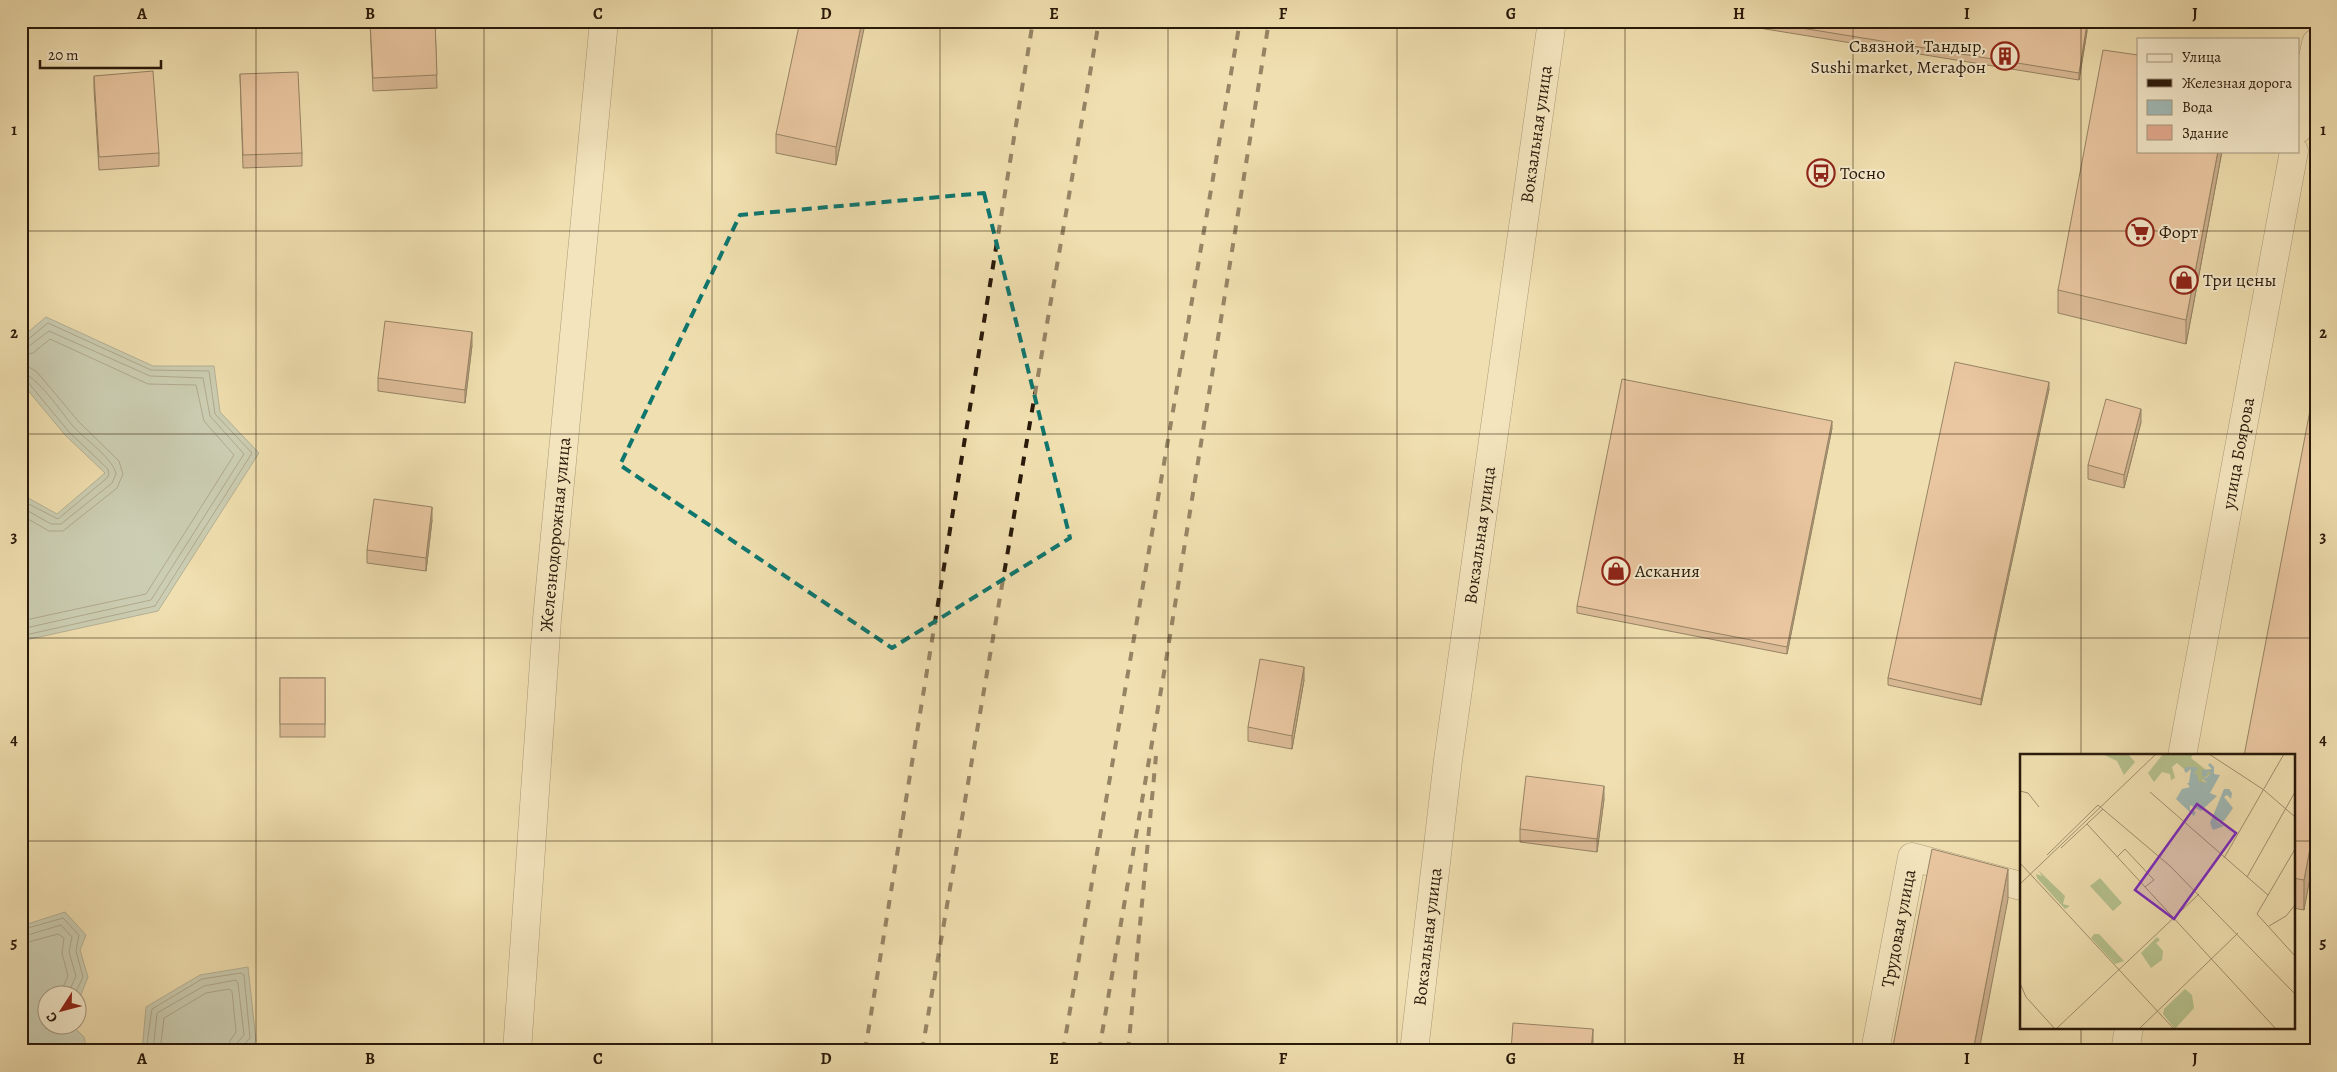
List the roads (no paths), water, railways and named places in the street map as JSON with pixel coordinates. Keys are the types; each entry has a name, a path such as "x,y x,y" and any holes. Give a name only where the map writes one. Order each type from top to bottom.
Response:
{"street":[{"name":"Железнодорожная улица","path":"517,1051 547,620 604,21"},
{"name":"Вокзальная улица","path":"1414,1051 1448,760 1552,21"},
{"path":"2300,119 2316,43"},
{"name":"улица Боярова","path":"2182,754 2294,152"},
{"name":"Трудовая улица","path":"1875,1051 1912,857 2020,886"},
{"path":"2125,1051 2130,1030"}],"water":[{"path":"46,317 153,366 214,366 220,412 259,453 158,611 21,641 21,494 57,514 105,473 65,435 21,382 21,338"},
{"path":"65,912 86,935 80,950 88,977 85,984 38,984 38,1034 81,1034 84,1037 87,1051 21,1051 21,926"},
{"path":"248,967 256,1041 245,1051 142,1051 146,1007 200,975"}],"railway":[{"path":"865,1051 1033,21"},
{"path":"922,1051 1099,21"},
{"path":"1063,1051 1240,21"},
{"path":"1099,1051 1165,667 1269,21"},
{"path":"1128,1051 1156,756"}],"place":[{"name":"Связной, Тандыр, Sushi market, Мегафон","path":"2005,56"},
{"name":"Тосно","path":"1821,173"},
{"name":"Форт","path":"2140,232"},
{"name":"Три цены","path":"2184,280"},
{"name":"Аскания","path":"1616,571"}]}
